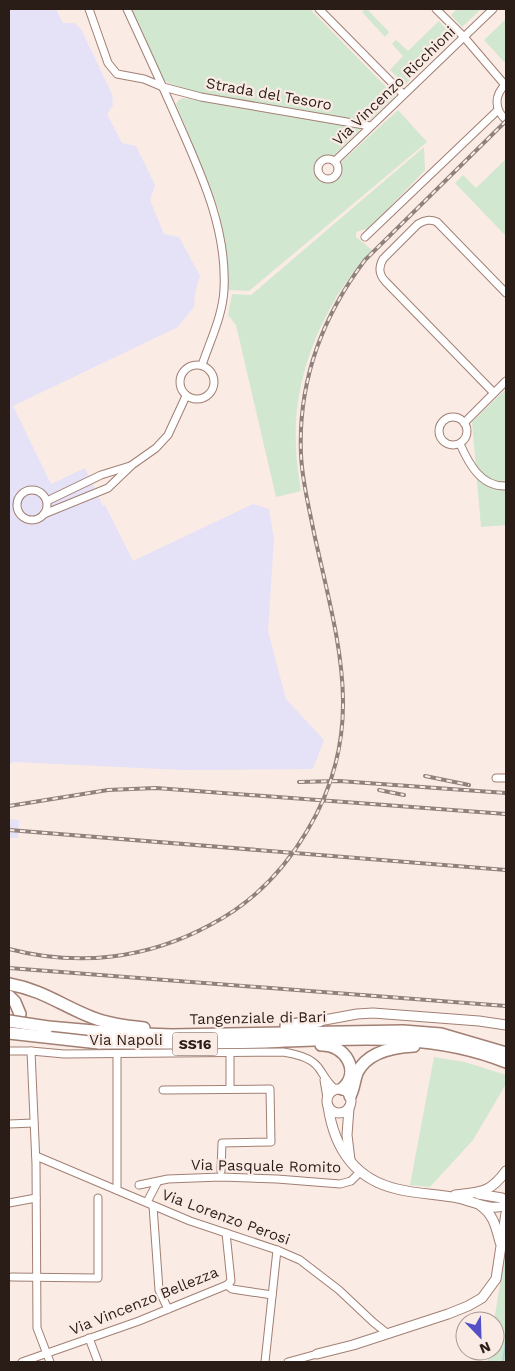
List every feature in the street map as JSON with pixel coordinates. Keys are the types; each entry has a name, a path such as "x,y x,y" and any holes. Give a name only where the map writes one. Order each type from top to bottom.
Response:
{"highway":[{"path":"9,984 44,994 78,1011 104,1021 159,1030 172,1036"},
{"path":"9,996 15,1002 20,1014"},
{"name":"Tangenziale di Bari","path":"9,1021 116,1034 172,1036 403,1031 441,1034 506,1053"},
{"path":"215,1034 250,1028 288,1026 319,1021"},
{"name":"Tangenziale di Bari","path":"9,1033 99,1043 232,1048 381,1039 423,1040 482,1052 506,1062"},
{"path":"9,1039 99,1043"},
{"path":"232,1048 329,1045 342,1053 350,1065 350,1079 344,1096"},
{"path":"344,1096 360,1067 371,1058 386,1050 414,1046 441,1050 467,1049"}],"street":[{"name":"Strada del Tesoro","path":"89,9 108,64 117,74 144,79 163,87 201,97 370,126"},
{"path":"127,9 191,151 219,226 224,256 224,290 221,309 202,365"},
{"path":"319,9 403,94"},
{"path":"436,9 464,37 505,85 497,96 498,110 506,120"},
{"name":"Via Vincenzo Ricchioni","path":"335,161 493,9"},
{"path":"365,237 498,110"},
{"path":"494,393 382,278 380,264 382,259 423,221 437,222 506,293"},
{"path":"192,365 202,365 214,376 214,387 202,399 197,400 186,396 180,388 180,379 184,370 192,365"},
{"path":"464,423 506,381"},
{"path":"44,514 47,501 41,492 33,490 25,492 18,502 20,514 29,519 38,519 44,514 108,488 132,465 156,448 168,435 186,396"},
{"path":"451,418 464,423 467,434 460,444 451,445 443,440 440,431 443,422 451,418"},
{"path":"460,444 466,457 481,478 492,484 506,486"},
{"path":"47,501 102,475 132,465"},
{"path":"496,778 506,778"},
{"path":"319,1021 373,1013 479,1021 506,1025"},
{"path":"230,1089 232,1048"},
{"name":"Via Napoli","path":"9,1051 117,1054 232,1048 297,1054 309,1059 318,1067 324,1077 344,1096"},
{"path":"31,1051 36,1156 37,1328 50,1362"},
{"path":"117,1054 117,1190"},
{"path":"324,1077 330,1122 337,1141 360,1172 396,1189 444,1196 499,1208 506,1203 502,1198 470,1193"},
{"path":"163,1090 270,1089 271,1142 222,1143 221,1171"},
{"path":"327,1102 344,1096"},
{"path":"327,1102 332,1111 340,1113 347,1111 344,1096"},
{"path":"344,1096 350,1160"},
{"path":"9,1124 34,1123"},
{"name":"Via Lorenzo Perosi","path":"36,1156 190,1221 277,1250 300,1260 339,1290 372,1322 388,1334"},
{"path":"444,1196 486,1190 494,1186 506,1171"},
{"name":"Via Pasquale Romito","path":"139,1185 157,1183 168,1179 221,1177 345,1184 360,1172"},
{"path":"157,1183 150,1204 159,1290 168,1309"},
{"path":"9,1202 36,1198"},
{"path":"12,1277 98,1278 98,1198"},
{"path":"479,1204 488,1210 494,1221 501,1244"},
{"path":"288,1362 388,1334 448,1314 482,1298 496,1279 506,1213"},
{"name":"Via Vincenzo Bellezza","path":"22,1362 168,1309 227,1285 230,1281 226,1233"},
{"path":"265,1362 277,1250"},
{"path":"227,1285 232,1289 272,1295"},
{"path":"89,1338 98,1362"}],"shaded area":[{"path":"9,9 56,9 63,23 74,23 81,29 112,94 113,105 107,114 122,143 136,146 155,185 150,200 164,234 179,237 200,276 195,293 194,307 178,327 13,406 51,484 85,468 133,561 253,504 269,509 274,539 268,631 286,699 324,740 313,769 183,770 14,762 9,765"},
{"path":"9,819 19,820 18,838 9,838"}],"green space":[{"path":"131,9 310,9 395,96 368,122 199,94 168,83 163,79"},
{"path":"365,9 389,32 385,37 362,12"},
{"path":"457,9 481,9 462,27 451,15"},
{"path":"506,19 506,64 484,40"},
{"path":"439,21 453,37 405,85 390,70 403,56 392,44 396,40 408,51"},
{"path":"183,98 361,127 332,157 324,157 315,164 314,169 318,178 325,180 333,181 341,174 340,163 398,110 427,142 249,291 228,290 219,211 176,104"},
{"path":"424,147 425,170 370,228 356,232 356,237 372,250 355,270 326,316 306,366 300,393 296,420 296,446 301,491 276,497 236,325 228,315 232,294 251,295"},
{"path":"506,159 506,236 455,183 463,175 476,188"},
{"path":"506,389 506,525 481,527 472,422"},
{"path":"434,1057 465,1062 506,1075 506,1084 473,1140 430,1187 410,1185"},
{"path":"506,1248 506,1362 487,1362 505,1361 505,1311 496,1311"}],"waterway":[{"path":"503,1362 506,1341"}],"railway":[{"path":"9,949 35,955 86,958 137,952 162,946 186,937 225,917 253,896 288,859 307,831 326,793 337,756 343,720 338,647 304,484 301,454 301,427 304,401 316,351 336,304 365,260 506,121"},
{"path":"425,776 469,785"},
{"path":"299,782 339,781 506,793"},
{"path":"9,806 108,790 156,788 506,814"},
{"path":"379,790 404,795"},
{"path":"9,830 506,870"},
{"path":"9,968 506,1006"}]}
